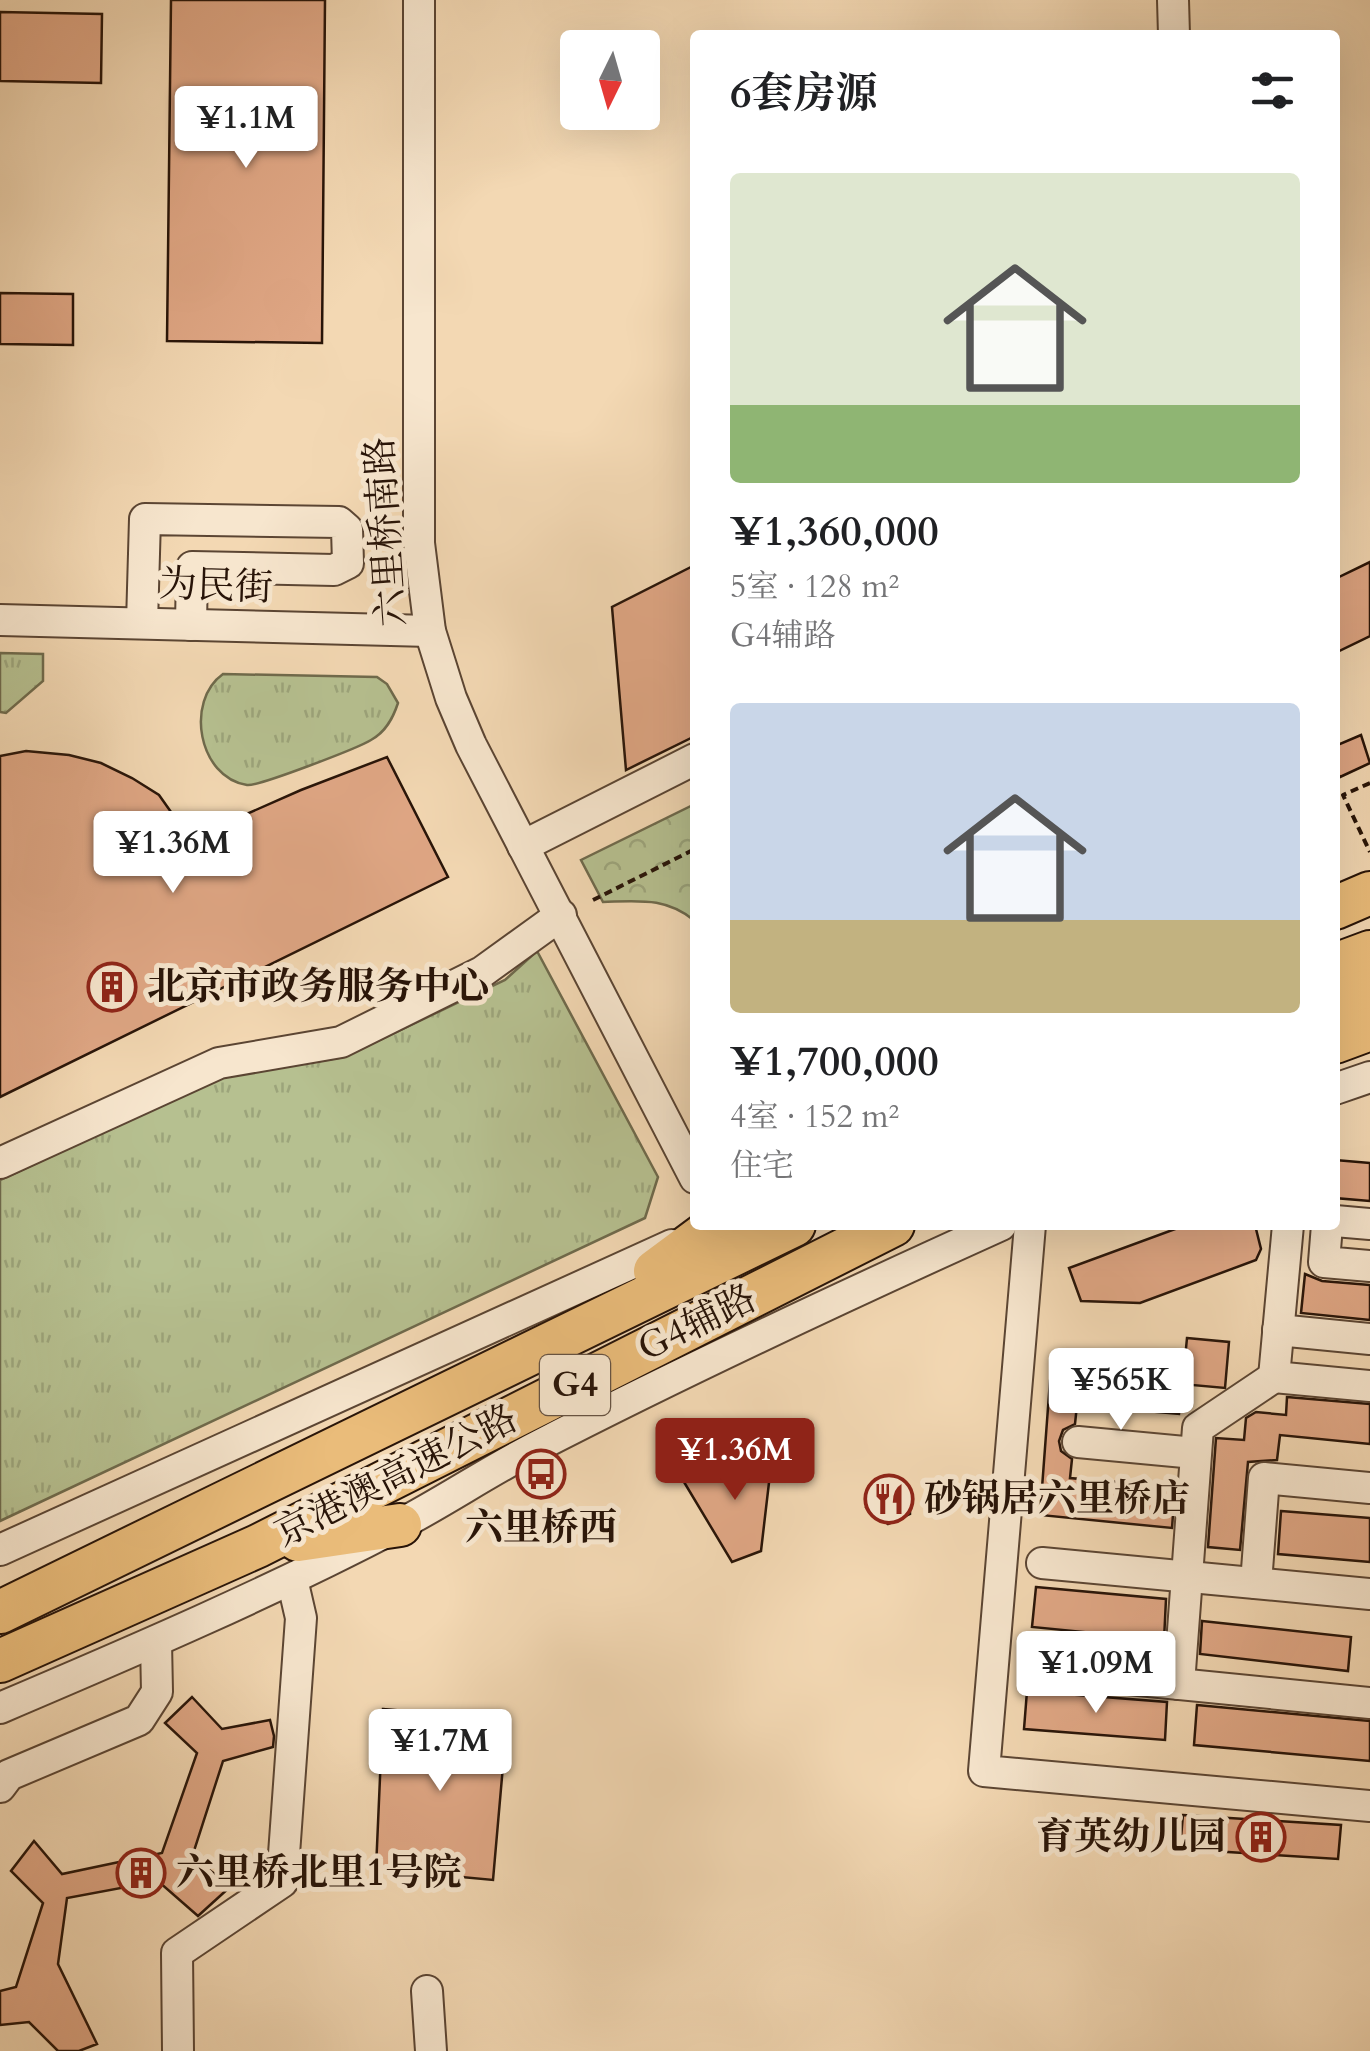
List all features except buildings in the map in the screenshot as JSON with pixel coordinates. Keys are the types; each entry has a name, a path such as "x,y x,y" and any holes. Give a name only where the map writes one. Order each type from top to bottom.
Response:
{"highway":[{"path":"1340,906 1370,893"},
{"path":"1340,964 1370,952"},
{"path":"1340,1000 1370,990"},
{"path":"1340,1040 1370,1029"},
{"path":"578,1328 709,1230"},
{"name":"G4","path":"578,1328 784,1230"},
{"name":"京港澳高速公路","path":"0,1662 258,1546 883,1230"},
{"name":"京港澳高速公路","path":"0,1612 578,1328"},
{"path":"258,1546 400,1524"}],"street":[{"name":"六里桥南路","path":"419,0 419,543 430,631 471,745 690,1168"},
{"path":"1173,0 1174,30"},
{"path":"142,624 144,518 339,522 347,529 348,564 334,570 144,565"},
{"path":"191,626 192,568"},
{"name":"为民街","path":"0,620 430,631"},
{"path":"523,846 690,762"},
{"path":"0,1163 219,1062 341,1042 482,972 562,915"},
{"path":"1340,1087 1370,1077"},
{"path":"1340,1221 1370,1224"},
{"path":"0,1550 705,1230"},
{"name":"G4辅路","path":"0,1708 292,1579 400,1524 534,1448 818,1308 989,1230"},
{"path":"1030,1230 984,1771 1370,1806"},
{"path":"1274,1377 1288,1230"},
{"path":"1327,1230 1324,1262 1370,1266"},
{"path":"1278,1330 1370,1339"},
{"path":"1178,1684 1198,1428 1274,1377 1370,1386"},
{"path":"1078,1442 1196,1453"},
{"path":"1256,1583 1264,1478 1370,1488"},
{"path":"1042,1563 1370,1594"},
{"path":"178,2051 177,1953 282,1882 301,1618 292,1579"},
{"path":"0,1788 9,1774 138,1720 156,1692 156,1642"},
{"path":"1037,1670 1370,1702"},
{"path":"427,1990 431,2051"}],"path":[{"path":"1370,783 1343,796 1370,852"},
{"path":"593,900 690,852"}],"green space":[{"path":"0,653 43,654 43,681 6,713 0,712"},
{"path":"223,674 377,677 387,684 398,703 388,724 371,740 247,785 230,779 217,768 202,737 204,702 211,686"},
{"path":"690,806 690,917 663,904 603,902 581,860"},
{"path":"537,951 658,1177 645,1218 0,1521 0,1180 222,1077 344,1057 505,980"}],"place":[{"name":"北京市政务服务中心","path":"112,987"},
{"name":"六里桥西","path":"541,1474"},
{"name":"砂锅居六里桥店","path":"889,1499"},
{"name":"育英幼儿园","path":"1261,1837"},
{"name":"六里桥北里1号院","path":"141,1873"}]}
